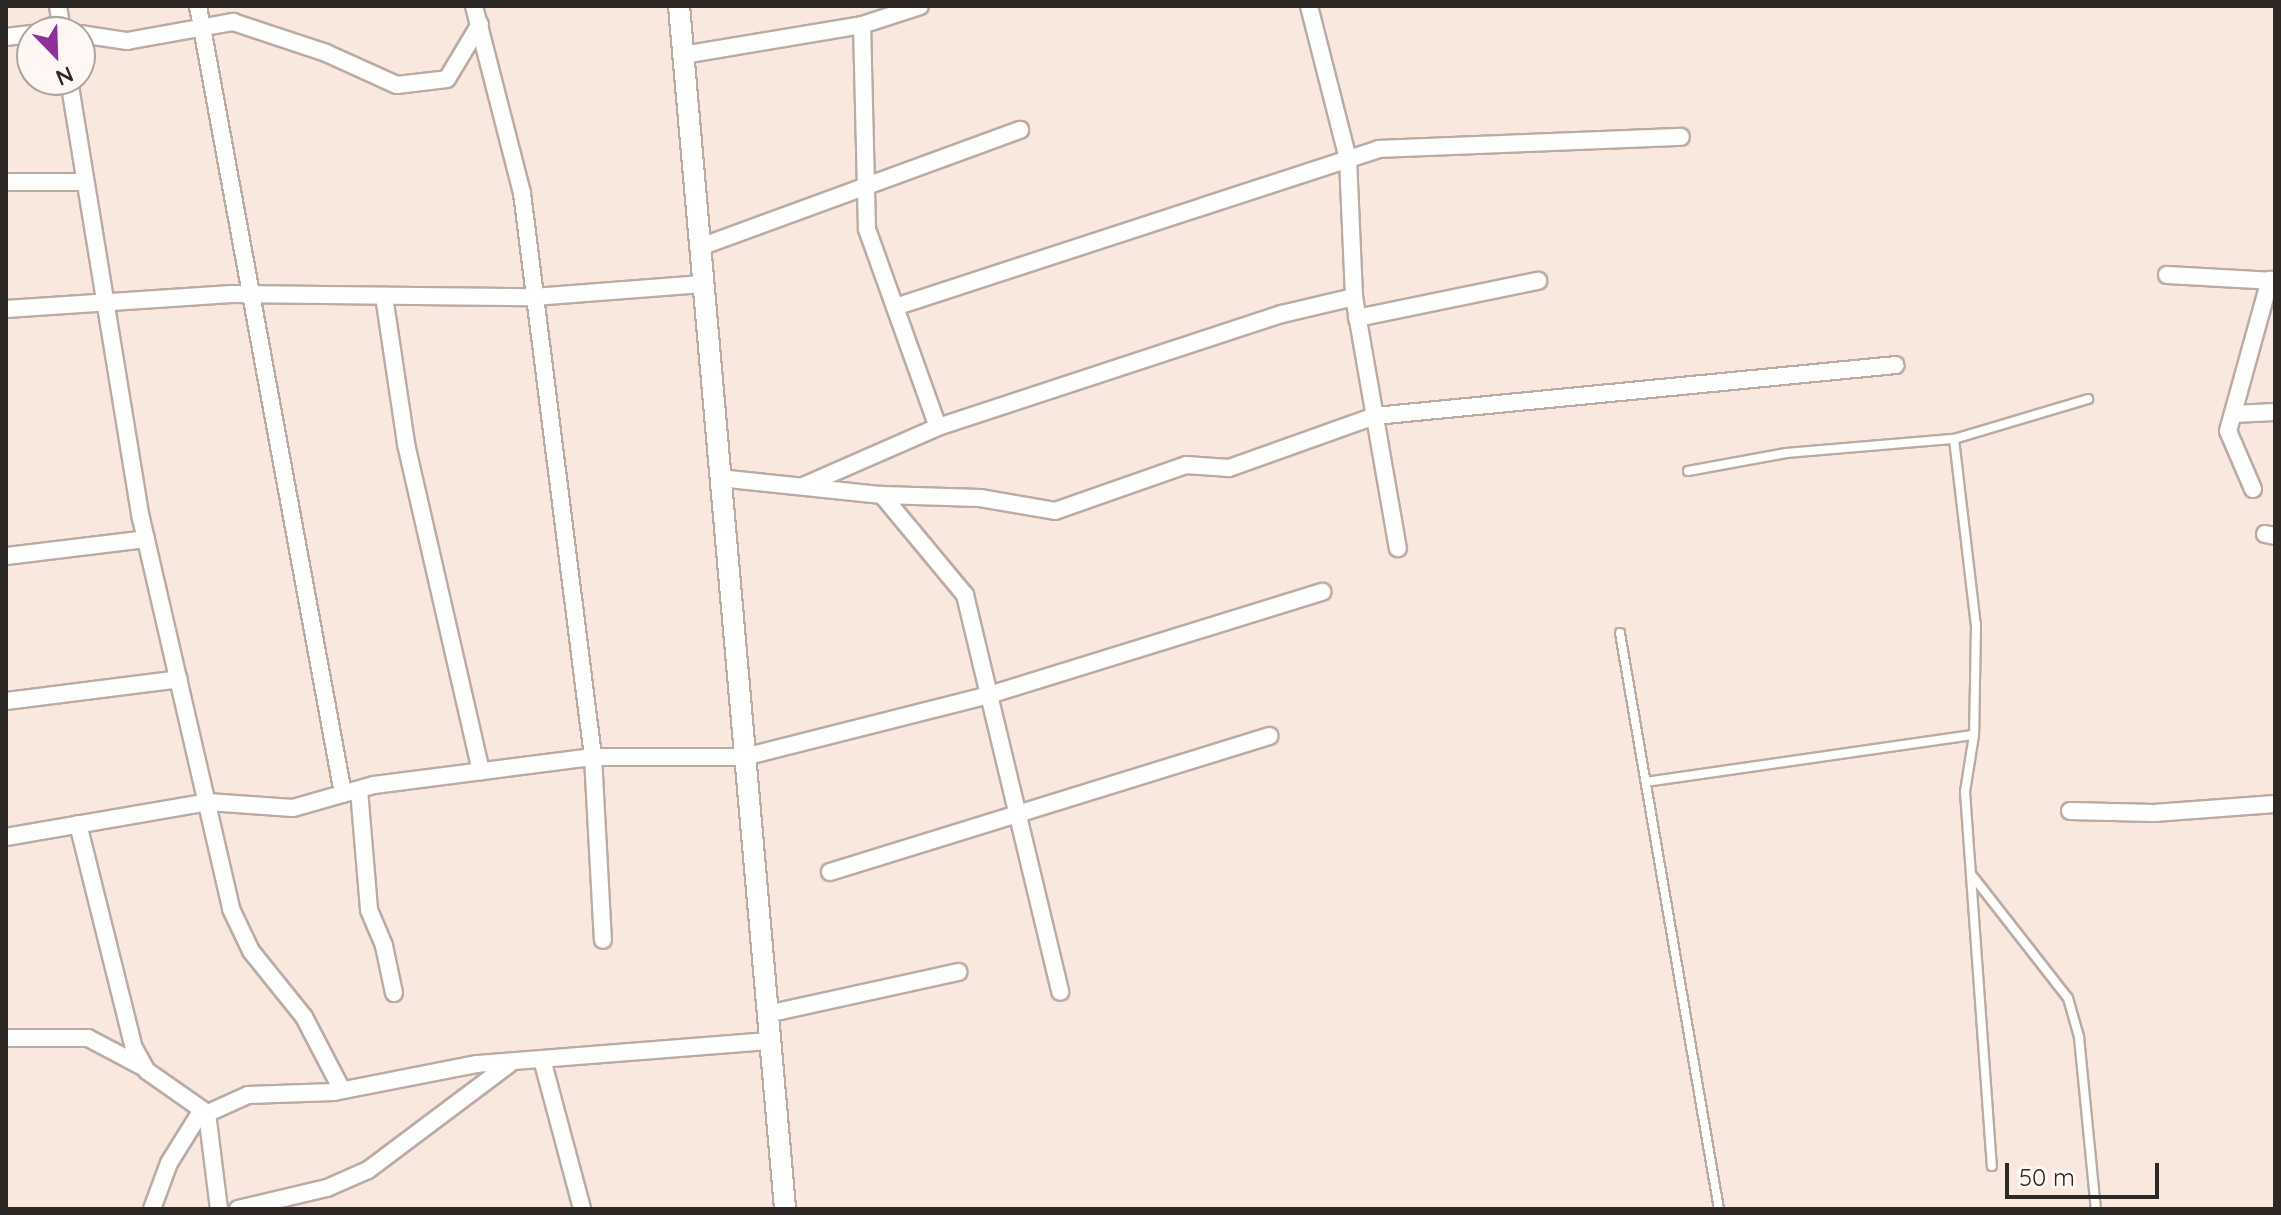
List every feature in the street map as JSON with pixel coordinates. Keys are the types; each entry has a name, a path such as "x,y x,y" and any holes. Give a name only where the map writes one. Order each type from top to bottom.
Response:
{"street":[{"path":"198,6 351,792 369,910 384,946 394,993"},
{"path":"474,6 522,193 593,757 603,940"},
{"path":"679,6 785,1209"},
{"path":"683,55 862,25 920,6"},
{"path":"1309,6 1348,159 1354,297 1398,548"},
{"path":"96,36 127,41 233,22 326,53 397,85 447,79 480,24"},
{"path":"862,25 867,229 938,427"},
{"path":"71,96 103,306 146,539 231,909 251,951 304,1017 342,1090"},
{"path":"700,247 1020,130"},
{"path":"895,307 1379,149 1681,137"},
{"path":"6,182 84,182"},
{"path":"2167,275 2272,280 2228,431 2253,489"},
{"path":"1357,318 1538,281"},
{"path":"6,309 103,306 253,294 534,297 703,284"},
{"path":"384,296 406,444 481,772"},
{"path":"801,487 938,427 1282,314 1354,297"},
{"path":"719,478 882,495 980,498 1055,511 1186,465 1229,468 1375,416 1896,365"},
{"path":"2233,414 2275,412"},
{"path":"882,495 965,595 1060,992"},
{"path":"6,556 146,539"},
{"path":"6,837 208,802 293,808 351,792 593,757 744,757 989,695 1322,592"},
{"path":"6,701 179,679"},
{"path":"830,872 1269,736"},
{"path":"2070,811 2154,813 2275,804"},
{"path":"78,824 122,1007 145,1068"},
{"path":"767,1014 958,972"},
{"path":"6,1038 88,1038 145,1068 207,1113 219,1209"},
{"path":"152,1209 169,1163 197,1118 248,1095 342,1090 477,1064 543,1063 654,1047 770,1041"},
{"path":"543,1063 582,1209"},
{"path":"238,1209 327,1188 368,1170 509,1064"}],"lane":[{"path":"1688,471 1786,453 1954,439 2088,399"},
{"path":"1954,439 1976,625 1974,735 1965,792 1992,1166"},
{"path":"1620,633 1719,1209"},
{"path":"1646,782 1974,735"},
{"path":"1971,874 2068,998 2079,1037 2096,1209"}]}
